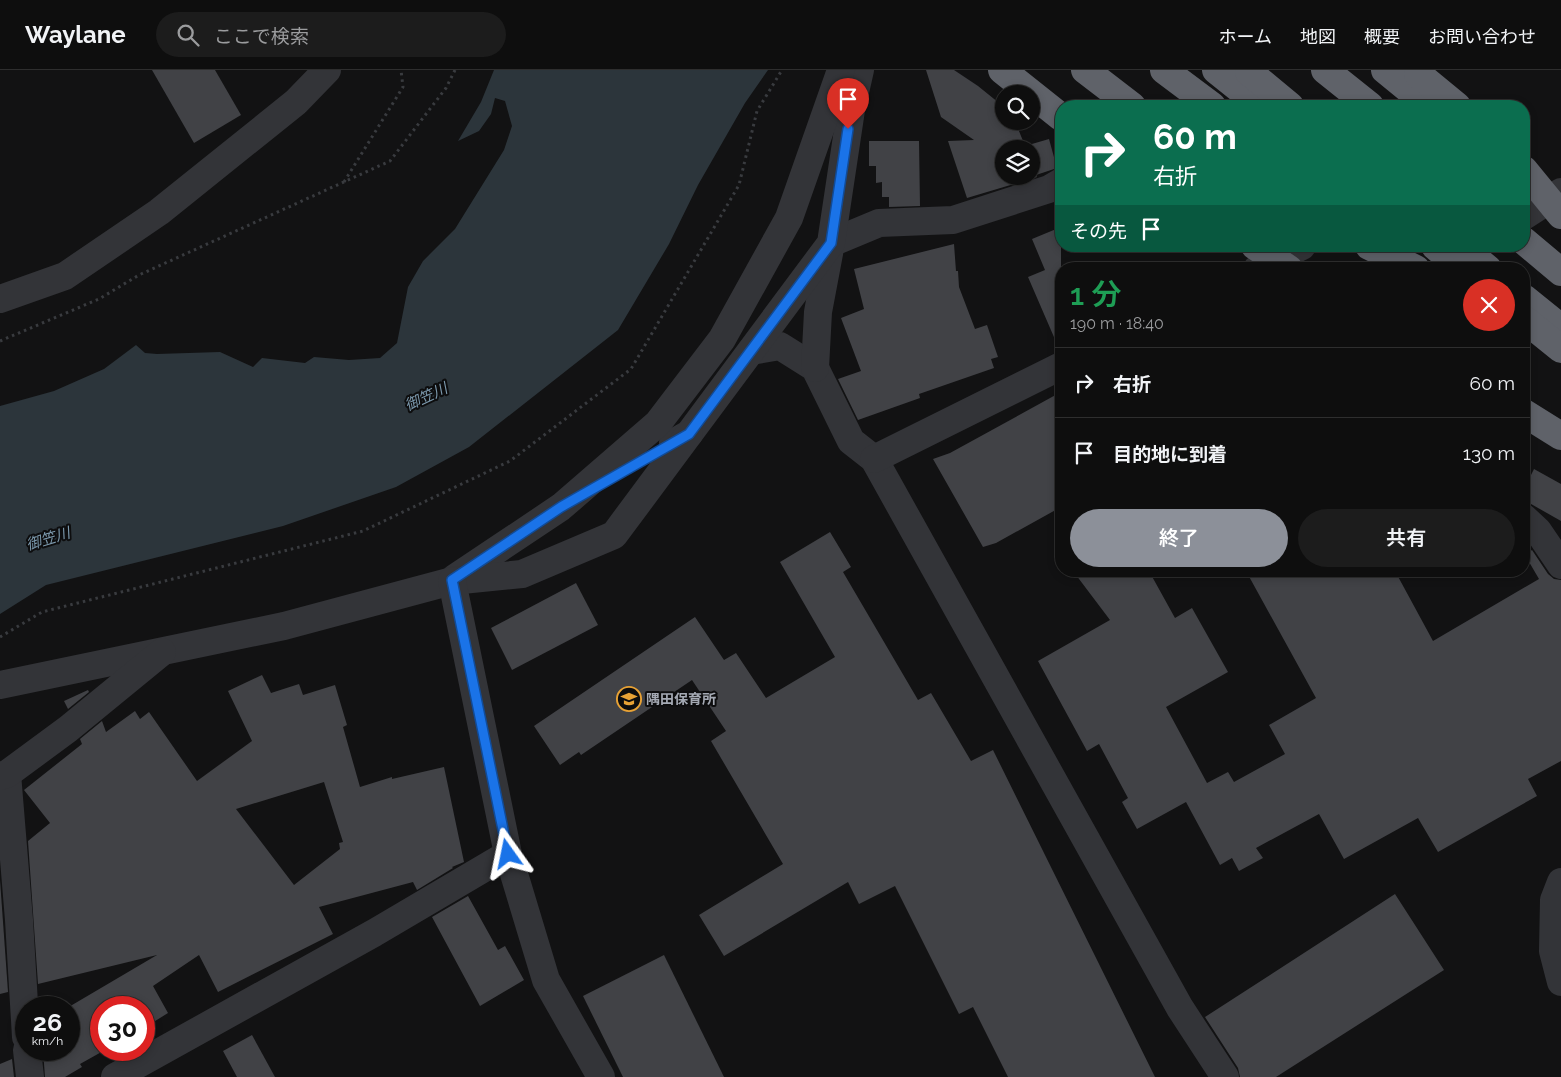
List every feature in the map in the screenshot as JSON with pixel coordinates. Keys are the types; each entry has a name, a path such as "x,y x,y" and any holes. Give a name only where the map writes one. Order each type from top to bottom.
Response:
{"highway":[{"path":"1002,70 1055,112"},
{"path":"1085,70 1124,100"},
{"path":"1164,70 1204,100"},
{"path":"1216,70 1254,100"},
{"path":"1246,70 1283,100"},
{"path":"1385,70 1422,100"},
{"path":"1413,70 1450,100"},
{"path":"1319,73 1349,100"},
{"path":"1319,73 1361,100"},
{"path":"1530,178 1561,217"},
{"path":"1530,191 1561,217"},
{"path":"1530,234 1561,260"},
{"path":"1530,246 1561,272"},
{"path":"1264,252 1279,262"},
{"path":"1381,252 1402,262"},
{"path":"1407,252 1422,262"},
{"path":"1442,252 1454,262"},
{"path":"1467,252 1479,262"},
{"path":"1530,303 1561,329"},
{"path":"1530,320 1561,329"},
{"path":"1530,321 1561,338"},
{"path":"1530,323 1561,349"},
{"path":"1530,416 1561,436"}],"street":[{"path":"0,300 65,276 159,212 296,102 327,70"},
{"path":"561,507 658,423 722,339 789,218 841,70"},
{"path":"830,101 858,70"},
{"path":"858,70 831,243 818,312 815,368 851,441 874,459 1180,1008 1225,1077"},
{"path":"1374,70 1402,100"},
{"path":"0,685 284,626 452,580 522,574 614,535 831,243 878,223 953,220 1055,186"},
{"path":"1530,212 1561,192"},
{"path":"1271,262 1290,252"},
{"path":"751,350 780,346 815,368"},
{"path":"874,459 1055,369"},
{"path":"452,580 561,507 689,434"},
{"path":"1530,523 1538,530 1561,565"},
{"path":"452,580 508,854 546,980 601,1077"},
{"path":"24,996 19,920 3,775 68,729 166,650"},
{"path":"116,1077 365,938 508,854"},
{"path":"1561,882 1554,900 1553,951 1561,982"},
{"path":"28,1061 30,1077"}],"path":[{"path":"344,183 403,87 402,70"},
{"path":"0,341 99,299 139,275 390,161 446,88 455,70"},
{"path":"0,638 42,612 363,531 510,461 631,369 739,185 757,111 782,70"}],"water":[{"name":"御笠川","path":"494,70 768,70 745,103 698,185 669,244 618,330 469,447 396,487 283,526 46,585 0,614 0,406 54,391 104,369 136,345 145,353 157,354 220,352 253,367 262,358 305,363 314,357 349,360 380,358 397,343 408,287 423,261 455,229 504,150 512,126 505,101 495,98 491,114 479,131 458,141 481,102"}],"building":[{"path":"152,70 215,70 241,115 194,143"},
{"path":"926,70 954,70 995,100 995,130 1019,130 1023,140 995,140 995,185 1010,185 967,198 948,141 974,140 941,117"},
{"path":"1049,139 1055,161 1055,169 1040,174 1040,142"},
{"path":"869,141 919,141 920,206 889,207 889,197 882,197 882,182 876,183 876,166 869,166"},
{"path":"1055,229 1055,252 1061,252 1061,262 1055,262 1055,339 1028,277 1045,270 1032,239"},
{"path":"954,244 959,287 975,329 987,325 998,357 991,359 994,368 919,394 920,398 858,420 838,379 861,371 841,318 864,309 854,269"},
{"path":"1055,395 1055,510 996,543 983,547 933,459 950,453"},
{"path":"1534,469 1561,484 1561,521 1530,503 1530,477"},
{"path":"830,532 851,567 843,572 918,700 931,693 971,761 993,750 1155,1077 1008,1077 973,1007 959,1014 895,886 859,904 848,882 724,956 699,915 783,864 711,741 726,731 692,680 581,755 579,752 560,765 534,726 695,617 724,660 736,653 766,698 835,657 780,562"},
{"path":"1532,550 1548,574 1554,579 1561,580 1561,761 1528,779 1537,796 1438,852 1418,818 1344,859 1319,814 1256,848 1263,858 1239,871 1232,858 1220,865 1186,802 1137,829 1122,802 1128,798 1099,744 1087,751 1038,661 1110,620 1078,577 1152,577 1175,618 1192,608 1228,672 1166,707 1207,783 1228,772 1234,782 1285,754 1269,725 1316,698 1249,577 1398,577 1433,641 1539,579 1530,564 1530,551"},
{"path":"576,583 598,625 512,670 491,628"},
{"path":"262,675 271,693 299,684 303,695 335,685 347,725 343,727 360,787 392,777 392,779 444,767 464,862 452,867 417,890 413,882 319,907 333,934 218,992 199,955 153,986 168,1013 155,1021 155,996 90,996 90,1058 80,1064 82,1067 65,1077 45,1077 44,1061 80,1061 80,1000 157,955 38,984 28,841 50,823 24,790 82,744 80,739 102,721 106,732 135,711 140,719 149,712 197,781 252,741 228,691","holes":["324,782 343,842 339,843 340,849 294,885 236,809"]},
{"path":"88,690 89,692 68,709 64,701"},
{"path":"0,880 8,992 0,994"},
{"path":"1395,894 1444,970 1276,1077 1240,1077 1238,1068 1205,1017"},
{"path":"468,896 498,950 505,946 524,980 480,1006 432,917"},
{"path":"664,955 724,1077 623,1077 583,996"},
{"path":"252,1035 275,1077 237,1077 223,1051"},
{"path":"12,1059 14,1077 0,1077 0,1064"}],"place":[{"name":"隅田保育所","path":"629,699"}],"route":[{"path":"508,854 452,580 561,507 689,434 831,243 848,129"}]}
